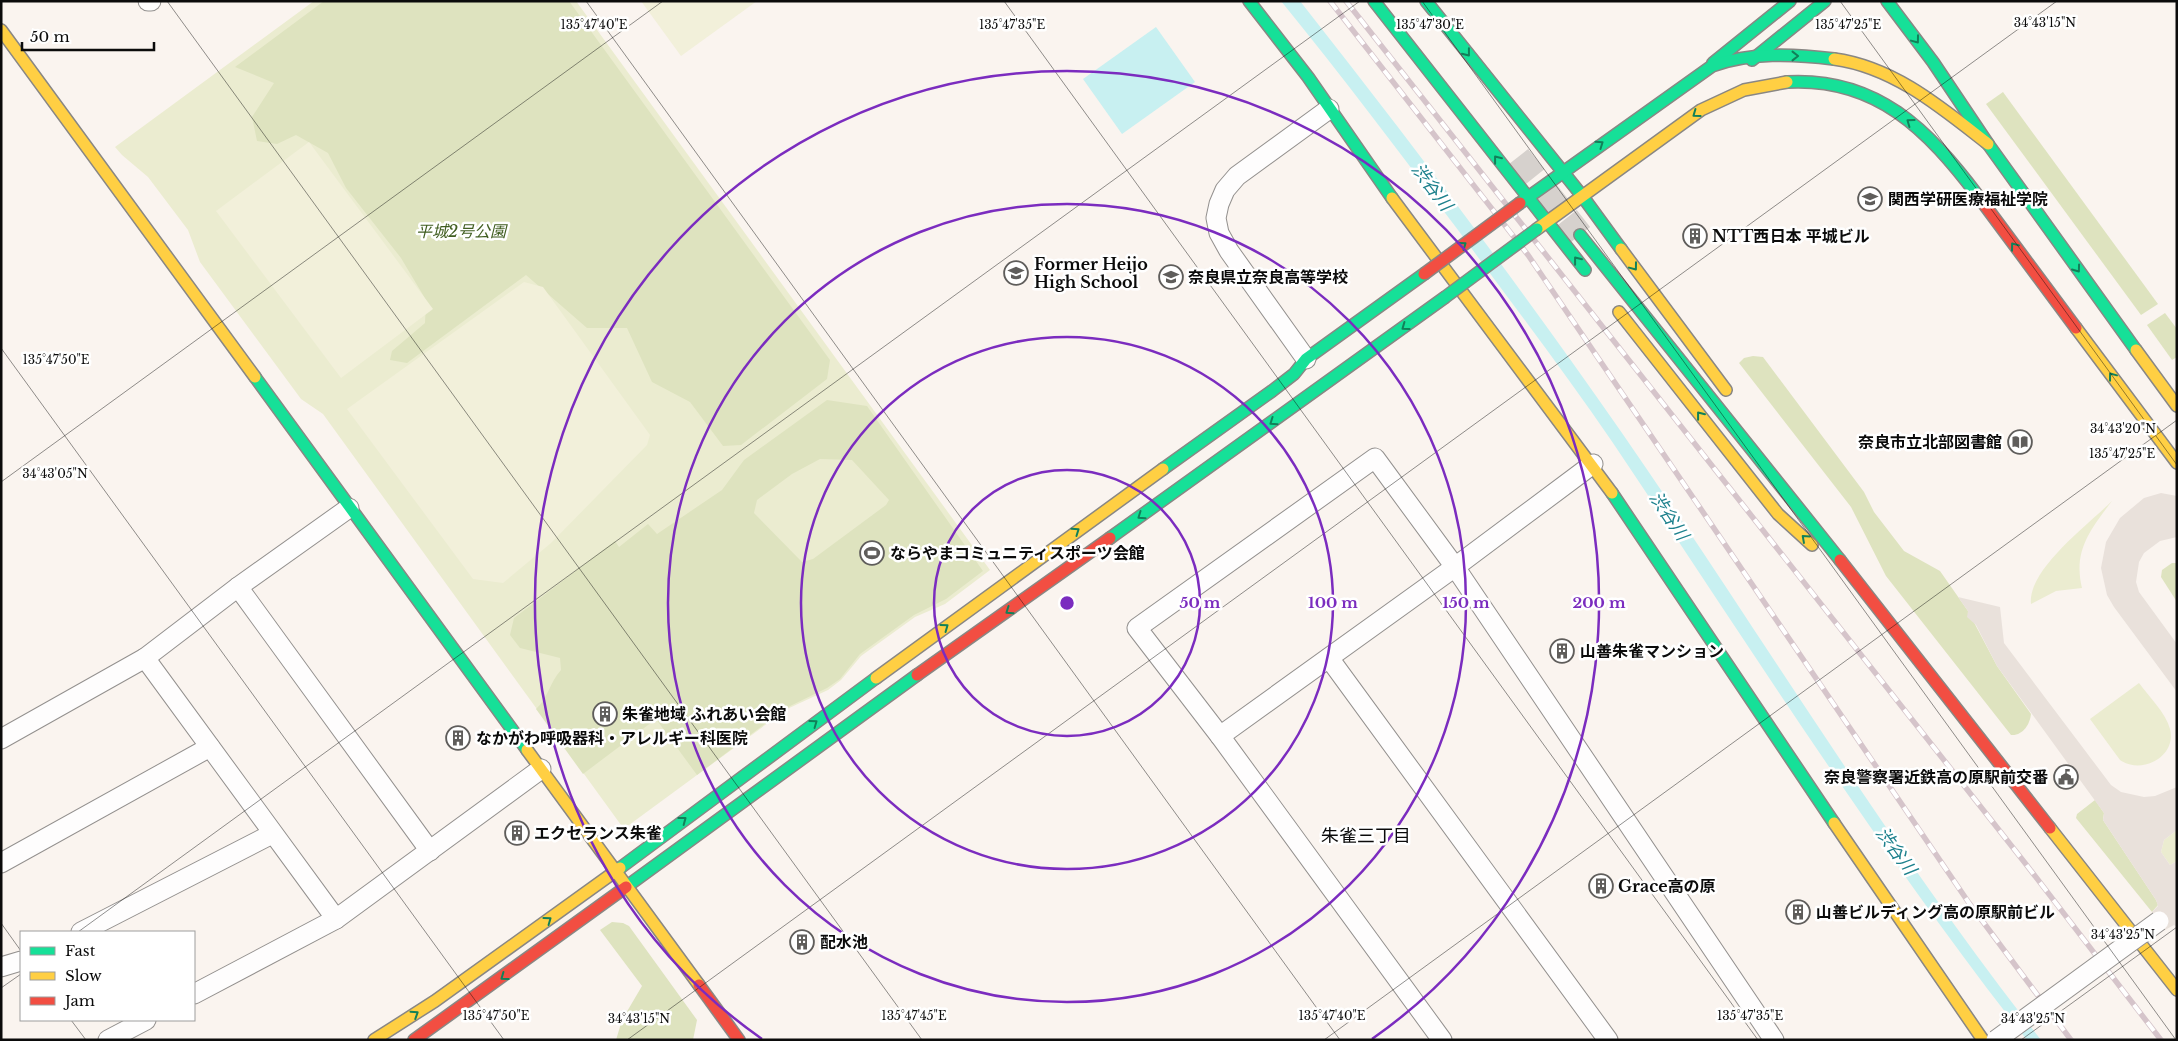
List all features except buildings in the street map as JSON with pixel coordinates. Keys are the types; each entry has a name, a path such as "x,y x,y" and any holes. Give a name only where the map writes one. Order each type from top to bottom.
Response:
{"street":[{"path":"1249,1 1308,77 1417,233 1593,464 1910,936 1983,1040"},
{"path":"1374,1 1524,200 1548,222 1591,276"},
{"path":"1426,1 1582,197 1736,403"},
{"path":"374,1040 435,1001 617,870 1060,542 1272,391 1294,374 1306,359 1700,74 1790,1"},
{"path":"1746,68 1755,56 1825,1"},
{"path":"1887,1 1934,62 1988,144 2177,406"},
{"path":"1767,20 1756,44 1755,56 1763,70 1786,82"},
{"path":"1,30 349,508 617,870 739,1040"},
{"path":"1700,74 1721,62 1755,56 1838,59 1896,78 1940,105 1988,144"},
{"path":"414,1040 472,1000 791,766 1444,298 1718,99 1739,78"},
{"path":"1718,99 1738,90 1786,82 1826,84 1854,90 1882,102 1929,137 1948,157 2177,463"},
{"path":"1306,359 1223,243 1216,218 1225,190 1237,176 1329,109"},
{"path":"1580,235 1867,594 2177,990"},
{"path":"1609,300 1778,514 1867,594"},
{"path":"1442,1040 1220,736 1137,628 1375,458 1455,567 1774,1040"},
{"path":"1220,736 1455,567 1593,464"},
{"path":"1,739 145,658 349,508"},
{"path":"1816,510 1867,594"},
{"path":"238,588 430,851"},
{"path":"145,658 336,919"},
{"path":"1329,658 1608,1040"},
{"path":"1,864 210,747"},
{"path":"195,993 336,919 541,769"},
{"path":"83,931 272,834"},
{"path":"1996,1040 2159,921"},
{"path":"1,967 20,961"},
{"path":"108,1040 144,1021"}],"green space":[{"name":"平城2号公園","path":"314,1 576,1 990,570 945,604 915,617 861,656 841,680 828,690 787,709 629,825 621,825 323,414 301,399 200,262 188,230 148,177 115,147"},
{"path":"324,1 569,1 830,360 827,379 741,445 723,446 690,402 652,382 627,328 587,328 526,275 407,363 390,360 392,351 425,323 426,300 401,258 346,188 328,153 296,135 277,144 257,141 252,117 274,83 235,67"},
{"path":"2003,92 2158,304 2141,315 1986,104"},
{"path":"2165,313 2177,329 2177,357 2172,360 2147,325"},
{"path":"1753,356 1763,357 1864,492 1874,512 1904,551 1940,571 1968,611 1997,666 2031,714 2029,722 2019,734 2011,735 1886,576 1851,507 1739,363 1744,358"},
{"path":"827,400 867,406 983,571 946,599 914,615 860,654 840,679 827,688 786,708 697,775 656,719 583,774 536,709 544,700 561,670 560,658 520,648 510,635 514,618 615,541 619,547 648,524 657,534 722,490 744,460","holes":["820,459 852,460 889,500 886,505 813,559 802,562 754,513 757,500 792,474"]},
{"path":"2112,501 2085,542 2080,563 2082,588 2056,591 2031,604 2032,591 2049,563 2061,548"},
{"path":"2172,563 2177,563 2177,602 2161,577 2162,570"},
{"path":"2139,683 2165,717 2170,729 2171,739 2168,748 2156,761 2138,765 2128,764 2120,760 2090,719"},
{"path":"2095,800 2104,813 2103,820 2156,900 2158,905 2152,912 2076,818 2077,814"},
{"path":"2177,830 2177,861 2170,865 2161,852 2164,840"},
{"path":"612,922 623,923 629,926 697,1020 693,1040 616,1040 622,1020 642,986 600,930"}],"shaded area":[{"path":"641,1 757,1 681,56"},
{"path":"309,142 433,309 341,378 216,211"},
{"path":"524,282 543,287 650,435 647,445 551,543 503,583 473,579 347,409"},
{"path":"2161,493 2177,496 2177,537 2160,541 2144,553 2139,562 2136,582 2139,592 2177,644 2177,692 2114,607 2107,595 2101,568 2106,542 2120,518 2144,498"},
{"path":"1958,597 2000,607 2004,643 2111,785 2121,792 2144,797 2155,796 2177,787 2177,830 2164,840 2161,852 2170,865 2177,861 2177,927 2174,925 2165,930 2152,912 2158,906 2156,900 2103,820 2104,813 1997,666 1976,625 1967,617 1968,611"}],"water":[{"name":"渋谷川","path":"1281,1 1300,1 1383,107 1505,269 1674,509 1827,740 1931,892 2041,1040 2027,1040 1972,968 1814,745 1575,389 1349,86"},
{"path":"1156,27 1195,82 1122,134 1083,79"}],"tunnel":[{"path":"1518,157 1580,235"}],"railway":[{"path":"1330,1 1528,255 1969,903 2071,1040"},
{"path":"1346,1 2025,863 2161,1040"}],"traffic: fast":[{"path":"1249,1 1308,77 1392,198"},
{"path":"1374,1 1585,270"},
{"path":"1426,1 1583,197 1621,249"},
{"path":"1713,63 1790,1"},
{"path":"1752,60 1825,1"},
{"path":"1887,1 1933,62 1988,144 2136,350"},
{"path":"1520,203 1712,66 1741,58 1772,55 1834,59"},
{"path":"1787,82 1819,83 1848,88 1874,98 1898,112 1940,150 1978,196"},
{"path":"1444,298 1537,229"},
{"path":"1580,235 1840,560"},
{"path":"1163,469 1272,391 1294,374 1306,359 1424,274"},
{"path":"1110,538 1444,298"},
{"path":"255,377 527,750"},
{"path":"1612,493 1834,823"},
{"path":"626,887 917,675"},
{"path":"620,868 876,678"}],"traffic: slow":[{"path":"1,30 255,377"},
{"path":"1834,59 1856,63 1897,80 1935,103 1988,144"},
{"path":"1537,229 1701,110 1744,90 1787,82"},
{"path":"1392,198 1612,493"},
{"path":"1621,249 1726,390"},
{"path":"1619,312 1778,514 1812,545"},
{"path":"2076,328 2177,463"},
{"path":"2136,350 2177,406"},
{"path":"876,678 1163,469"},
{"path":"527,750 699,985"},
{"path":"1834,823 1983,1040"},
{"path":"2050,828 2177,990"},
{"path":"374,1040 435,1001 620,868"}],"traffic: jam":[{"path":"1978,196 2076,328"},
{"path":"1424,274 1520,203"},
{"path":"917,675 1110,538"},
{"path":"1840,560 2050,828"},
{"path":"414,1040 626,887"},
{"path":"699,985 739,1040"}],"place":[{"name":"関西学研医療福祉学院","path":"1870,199"},
{"name":"NTT西日本 平城ビル","path":"1695,236"},
{"name":"Former Heijo High School","path":"1016,273"},
{"name":"奈良県立奈良高等学校","path":"1171,277"},
{"name":"奈良市立北部図書館","path":"2020,442"},
{"name":"ならやまコミュニティスポーツ会館","path":"872,553"},
{"name":"山善朱雀マンション","path":"1562,651"},
{"name":"朱雀地域 ふれあい会館","path":"605,714"},
{"name":"なかがわ呼吸器科・アレルギー科医院","path":"458,738"},
{"name":"奈良警察署近鉄高の原駅前交番","path":"2066,777"},
{"name":"エクセランス朱雀","path":"517,833"},
{"name":"Grace高の原","path":"1601,886"},
{"name":"山善ビルディング高の原駅前ビル","path":"1798,912"},
{"name":"配水池","path":"802,942"}],"district":[{"name":"朱雀三丁目","path":"1366,836"}]}
